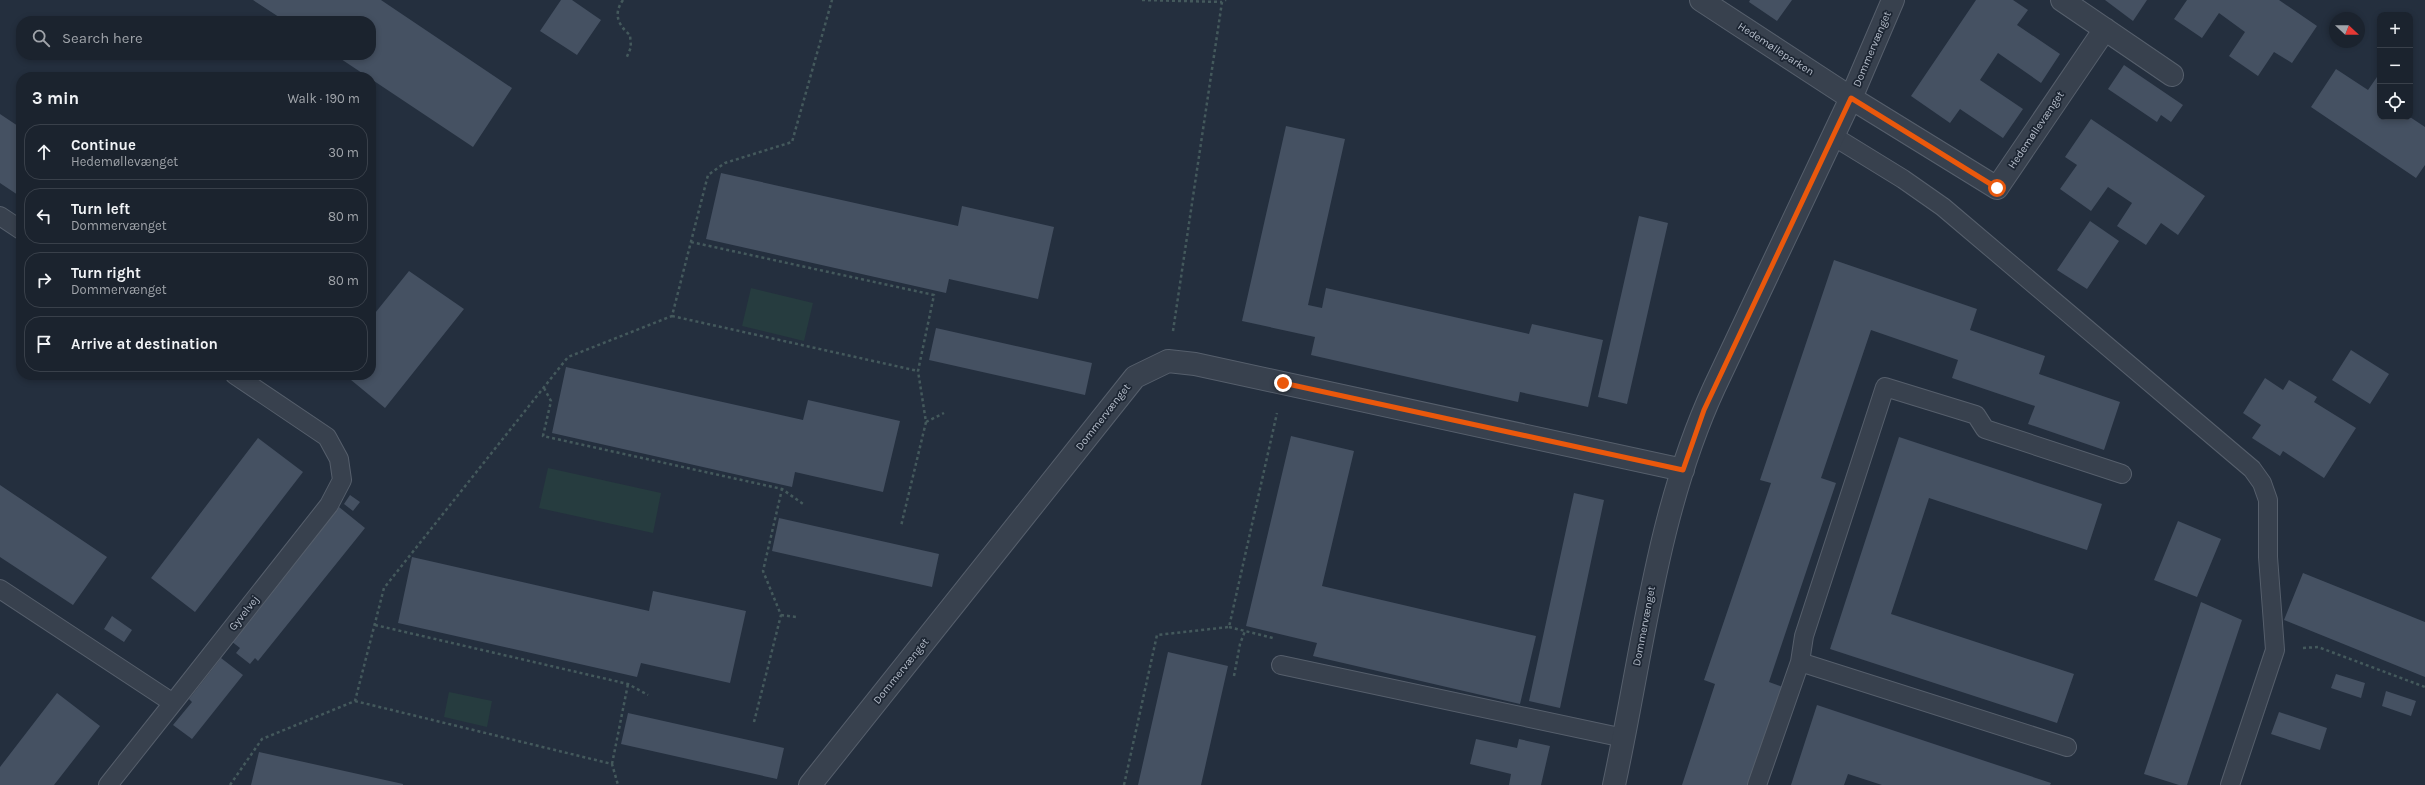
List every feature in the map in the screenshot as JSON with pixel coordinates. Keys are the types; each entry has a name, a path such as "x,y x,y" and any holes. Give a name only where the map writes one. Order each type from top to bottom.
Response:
{"street":[{"name":"Hedemølleparken","path":"1702,0 1851,98"},
{"name":"Dommervænget","path":"1614,785 1624,738 1654,570 1666,523 1704,410 1851,98 1893,0"},
{"path":"2062,0 2172,75"},
{"name":"Hedemøllevænget","path":"1851,98 1997,188 2105,29"},
{"name":"Dommervænget","path":"810,785 1135,377 1168,361"},
{"path":"1168,361 1195,364 1683,470"}],"lane":[{"path":"1833,136 1903,179 1942,207 2252,469 2262,483 2268,500 2268,557 2275,650 2230,785"},
{"path":"0,216 16,227"},
{"name":"Gyvelvej","path":"108,785 329,505 342,480 339,459 327,438 242,380"},
{"path":"1757,785 1800,662 1804,636 1886,387 1976,415 1985,428 2122,474"},
{"path":"0,589 173,704"},
{"path":"1800,662 2067,747"},
{"path":"1281,665 1624,738"}],"path":[{"path":"623,0 617,17 621,27 630,35 631,47 626,59"},
{"path":"672,316 708,175 725,163 792,142 832,0"},
{"path":"1142,0 1222,2 1226,0"},
{"path":"1168,361 1222,2"},
{"path":"691,242 934,295 918,371 926,422 901,526"},
{"path":"355,701 384,588 568,357 672,316 918,371"},
{"path":"1229,628 1283,383"},
{"path":"544,388 551,401 543,436 782,489 803,504"},
{"path":"926,422 944,413"},
{"path":"754,722 781,615 763,571 782,489"},
{"path":"781,615 796,617"},
{"path":"375,625 628,684 648,695"},
{"path":"1124,785 1157,635 1229,628 1262,635"},
{"path":"1234,676 1240,644 1245,631"},
{"path":"2275,650 2318,646 2425,687"},
{"path":"618,785 612,764 628,684"},
{"path":"231,785 262,739 355,701 612,764"}],"green space":[{"path":"751,288 813,303 804,341 742,326"},
{"path":"548,468 661,493 653,533 539,508"},
{"path":"449,692 492,701 487,727 444,717"}],"building":[{"path":"253,0 381,0 512,88 473,147 376,82 376,72 360,72 342,60 376,60 376,16 277,16"},
{"path":"561,0 572,0 601,20 577,55 540,31"},
{"path":"1750,0 1792,0 1777,21 1749,2"},
{"path":"1976,0 2013,0 2028,10 2017,25 2060,54 2041,83 1998,53 1980,80 2023,109 2003,138 1960,109 1950,123 1911,96"},
{"path":"2105,0 2147,0 2133,21"},
{"path":"2187,0 2279,0 2317,26 2292,63 2274,52 2258,76 2229,56 2245,32 2219,13 2202,38 2174,19"},
{"path":"2124,65 2183,105 2171,122 2161,115 2157,122 2108,89"},
{"path":"2336,69 2368,90 2377,77 2377,120 2413,119 2425,127 2425,165 2416,178 2311,107"},
{"path":"0,114 16,125 16,194 0,183"},
{"path":"2091,119 2205,196 2178,235 2161,223 2146,245 2117,226 2132,203 2108,187 2091,211 2060,189 2077,165 2065,157"},
{"path":"1286,126 1345,139 1308,305 1322,308 1326,288 1529,334 1532,324 1603,340 1588,407 1520,392 1518,402 1311,355 1315,337 1242,321"},
{"path":"721,173 958,226 962,206 1054,227 1038,299 949,279 946,293 706,239"},
{"path":"1639,216 1668,223 1627,404 1598,397"},
{"path":"2090,221 2119,241 2087,289 2057,270"},
{"path":"1834,260 1977,309 1970,330 2045,356 2039,374 2120,402 2104,450 2028,424 2035,406 1952,378 1958,360 1871,330 1821,478 1836,483 1769,682 1783,687 1749,785 1682,785 1715,684 1704,680 1771,483 1760,480"},
{"path":"409,271 464,309 385,408 351,380 376,380 376,312"},
{"path":"936,328 1092,363 1085,395 929,360"},
{"path":"2351,350 2389,374 2370,404 2332,380"},
{"path":"566,367 803,420 808,400 900,421 883,492 795,472 792,487 552,433"},
{"path":"2265,378 2283,390 2289,380 2317,397 2314,402 2356,428 2324,478 2283,451 2280,456 2252,438 2261,425 2243,413"},
{"path":"1291,436 1354,451 1322,586 1536,636 1520,704 1313,656 1317,643 1246,626"},
{"path":"1899,437 2102,504 2087,550 1929,498 1891,614 2074,674 2057,723 1830,649"},
{"path":"258,438 303,472 195,612 151,578"},
{"path":"0,485 107,557 73,605 0,557"},
{"path":"1574,493 1604,500 1560,708 1529,701"},
{"path":"350,495 360,502 353,511 344,504"},
{"path":"339,507 365,528 258,661 255,658 250,664 236,653 240,648 231,641"},
{"path":"779,518 939,554 932,587 772,551"},
{"path":"2178,521 2221,539 2197,597 2154,580"},
{"path":"412,557 649,611 653,591 746,611 730,683 641,663 637,677 398,623"},
{"path":"2303,573 2425,622 2425,677 2284,620"},
{"path":"2201,602 2242,620 2187,785 2179,785 2144,774"},
{"path":"112,616 132,630 124,642 104,629"},
{"path":"1168,652 1228,666 1201,785 1138,785"},
{"path":"221,658 243,675 192,739 173,725 192,702 189,699"},
{"path":"2336,674 2365,683 2361,698 2331,688"},
{"path":"2386,691 2416,701 2411,716 2382,706"},
{"path":"57,693 100,726 54,785 0,785 0,767"},
{"path":"1817,705 2051,783 2050,785 1882,785 1848,774 1844,785 1791,785"},
{"path":"2279,712 2327,728 2320,750 2271,734"},
{"path":"628,713 784,748 777,779 621,744"},
{"path":"1476,739 1517,748 1519,739 1550,746 1541,785 1509,785 1511,774 1470,764"},
{"path":"259,752 403,784 403,785 251,785"}],"route":[{"path":"1283,383 1683,470 1704,410 1851,98 1997,188"}]}
